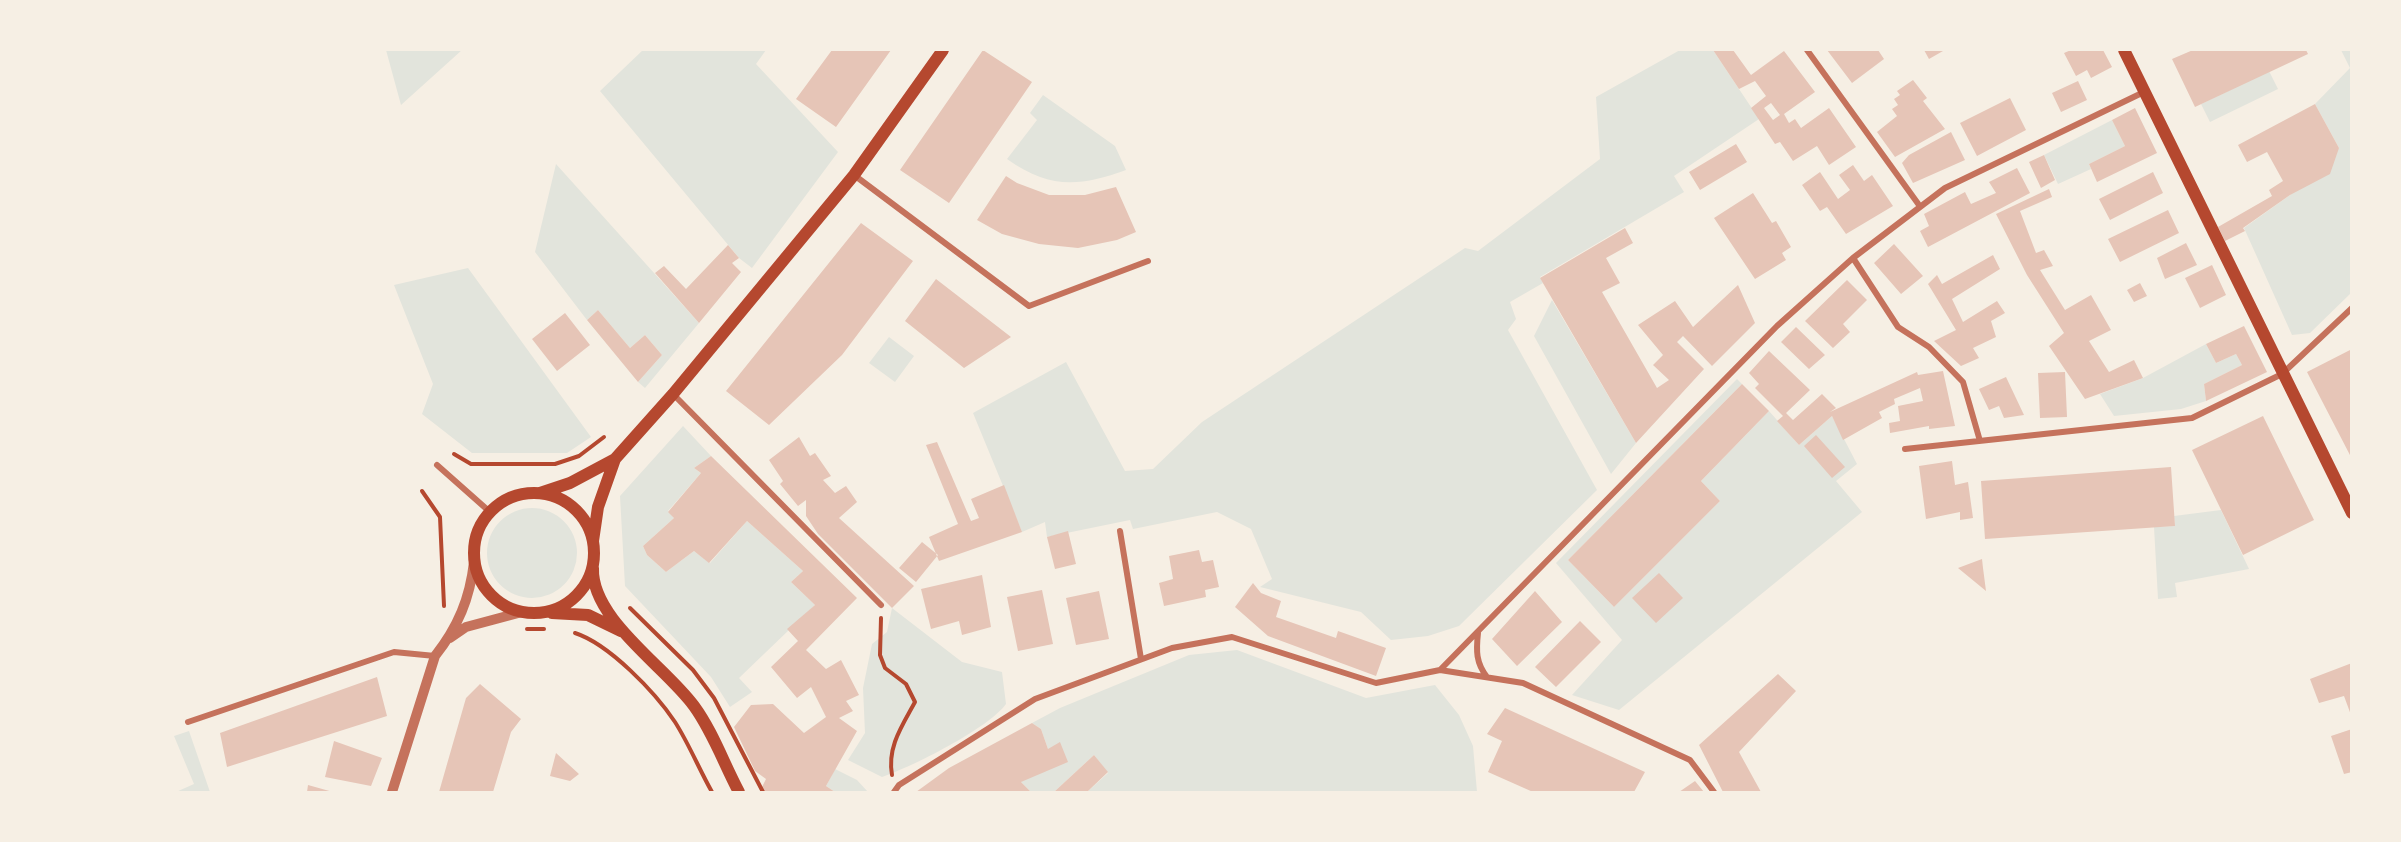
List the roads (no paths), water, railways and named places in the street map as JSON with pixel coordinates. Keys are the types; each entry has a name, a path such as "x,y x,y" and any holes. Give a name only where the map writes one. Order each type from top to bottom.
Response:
{"main road":[{"path":"621,631 588,615 522,612 504,606 489,594 479,579 474,562 474,543 479,526 490,512 504,501 520,494 538,493 570,483 615,459 673,394 854,175 943,50"},
{"path":"2124,50 2352,513"},
{"path":"615,459 598,507 593,541 593,579 601,599 621,631 663,670 695,707 739,792"},
{"path":"538,493 556,497 571,506 581,516 593,541"},
{"path":"542,613 572,600 584,587 591,572 594,555"}],"street":[{"path":"1807,50 1919,205"},
{"path":"1440,670 1777,326 1853,258 1919,205 1945,188 2145,91"},
{"path":"854,175 1029,306 1148,261"},
{"path":"1853,258 1898,327 1929,348 1963,382 1980,441"},
{"path":"1905,449 2192,418 2282,374 2352,308"},
{"path":"673,394 881,605"},
{"path":"437,465 490,512"},
{"path":"1120,531 1141,659"},
{"path":"450,638 470,592 474,562"},
{"path":"392,792 435,656 450,638 466,627 522,612"},
{"path":"1478,632 1476,651 1479,667 1487,677"},
{"path":"894,792 900,785 1035,699 1172,648 1232,637 1376,683 1440,670 1523,683 1690,760 1714,792"},
{"path":"188,722 394,652 435,656"}]}
